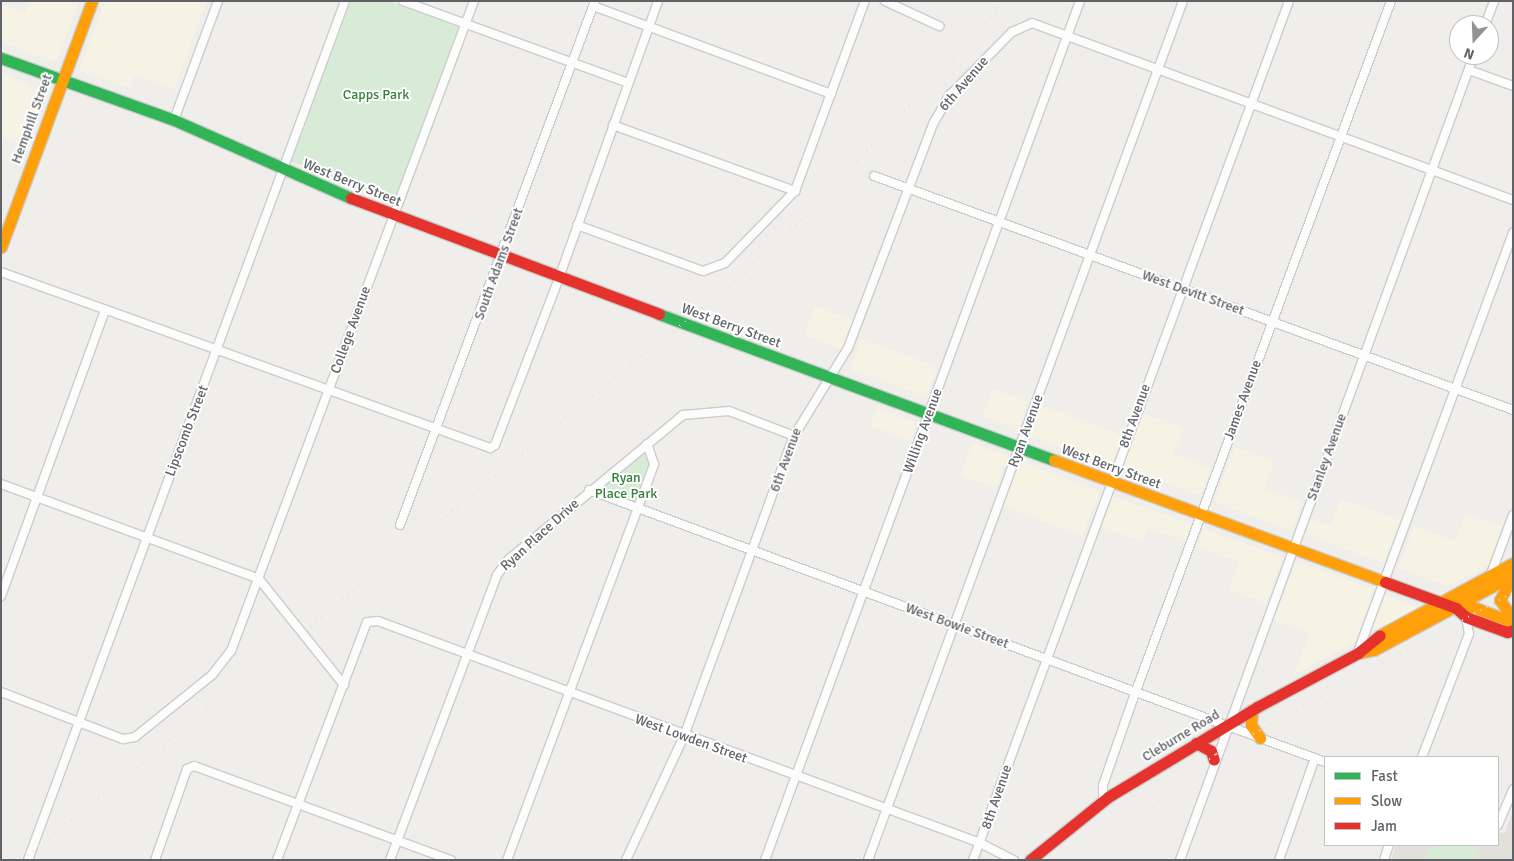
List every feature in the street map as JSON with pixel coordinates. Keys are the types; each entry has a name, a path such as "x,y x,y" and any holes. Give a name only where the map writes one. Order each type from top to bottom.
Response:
{"main road":[{"name":"Hemphill Street","path":"1,247 92,1"},
{"name":"West Berry Street","path":"1,58 174,120 282,171 393,216 1020,450 1456,608 1466,617 1490,626 1513,630"},
{"name":"Cleburne Road","path":"1030,860 1103,801 1196,743 1252,710 1358,653 1371,640 1513,563"},
{"name":"Cleburne Road","path":"1358,653 1374,650 1513,576"},
{"path":"1513,576 1500,600 1513,619"},
{"name":"West Berry Street","path":"1456,608 1473,607 1509,621 1513,630"},
{"path":"1252,710 1251,724 1260,738"},
{"path":"1196,743 1211,751 1214,760"}],"street":[{"path":"174,120 218,1"},
{"name":"Lipscomb Street","path":"28,860 346,1"},
{"path":"404,1 628,83"},
{"name":"College Avenue","path":"1,692 123,739 135,737 212,675 226,658 259,579 474,1"},
{"path":"1,272 486,450 495,445 558,278 658,1"},
{"path":"577,225 703,271 725,263 794,191 865,1"},
{"path":"886,1 939,26"},
{"name":"Willing Avenue","path":"765,860 1080,1"},
{"name":"Ryan Avenue","path":"868,860 1020,450 1183,1"},
{"name":"8th Avenue","path":"973,860 1045,658 1289,1"},
{"name":"James Avenue","path":"1103,801 1103,784 1390,1"},
{"path":"1489,15 1494,1"},
{"path":"594,4 648,27 831,94"},
{"name":"South Adams Street","path":"400,525 502,257 594,4"},
{"name":"6th Avenue","path":"626,860 684,736 754,552 794,436 832,380 910,189 939,110 1012,32 1032,23 1067,36"},
{"path":"1067,36 1513,200"},
{"name":"Stanley Avenue","path":"1180,860 1226,726 1471,65"},
{"path":"1469,70 1513,86"},
{"path":"613,125 794,191"},
{"name":"West Devitt Street","path":"874,176 1513,410"},
{"path":"1358,653 1513,233"},
{"path":"1,596 105,310"},
{"name":"Ryan Place Drive","path":"390,860 466,656 502,567 589,490 683,415 713,409 744,416 794,436"},
{"path":"507,860 654,464 647,444"},
{"path":"1,484 259,579 344,685 277,860"},
{"name":"West Bowie Street","path":"589,490 1324,762"},
{"path":"1491,574 1513,515"},
{"path":"1466,617 1469,634"},
{"name":"West Lowden Street","path":"344,685 367,622 378,621 568,694 980,843 1014,860"},
{"path":"1422,756 1469,634 1478,626 1490,626"},
{"path":"1279,860 1315,758"},
{"path":"155,860 190,766 451,860"},
{"path":"1499,823 1513,789"},
{"path":"1384,860 1389,846"}],"shaded area":[{"path":"29,1 79,1 58,58 51,61 1,42 1,5 25,13"},
{"path":"105,1 207,1 174,89 135,75 130,88 79,70"},
{"path":"2,72 45,93 25,146 1,137"},
{"path":"815,306 853,320 842,349 804,335"},
{"path":"861,339 937,367 926,397 850,369"},
{"path":"993,389 1028,402 1018,429 983,416"},
{"path":"1040,405 1124,435 1112,466 1029,436"},
{"path":"877,408 917,423 910,441 870,426"},
{"path":"1142,413 1183,428 1173,454 1211,468 1201,496 1122,467"},
{"path":"972,443 1008,456 996,488 960,475"},
{"path":"1235,447 1274,461 1264,488 1302,502 1292,531 1214,502"},
{"path":"1020,461 1099,491 1082,536 1003,506"},
{"path":"1113,496 1191,524 1185,541 1148,528 1143,542 1102,527"},
{"path":"1340,499 1400,520 1384,563 1306,535 1310,519 1331,526"},
{"path":"1466,514 1502,526 1488,565 1448,586 1398,568 1414,526 1455,541"},
{"path":"1204,529 1283,557 1266,603 1229,590 1239,562 1198,547"},
{"path":"1296,561 1374,589 1355,642 1293,675 1310,633 1274,620"},
{"path":"1386,595 1417,608 1377,631 1372,627"},
{"path":"1513,812 1513,860 1391,860 1396,846 1499,846 1499,832 1504,834"}],"green space":[{"name":"Capps Park","path":"351,1 389,1 460,28 395,201 291,161"},
{"name":"Ryan Place Park","path":"642,454 650,461 634,503 596,490"},
{"path":"1431,846 1481,846 1476,860 1426,860"}],"railway":[{"path":"22,860 739,278 809,213 1007,1"},
{"path":"1113,860 1139,822 1181,780 1216,754 1513,593"}],"traffic: fast":[{"path":"1,58 174,120 351,198"},
{"path":"659,314 1054,460"}],"traffic: slow":[{"path":"1,247 92,1"},
{"path":"1054,460 1385,582"},
{"path":"1380,635 1513,563"},
{"path":"1358,653 1374,650 1513,575"},
{"path":"1511,579 1500,600 1513,619"},
{"path":"1457,608 1473,607 1509,621 1512,629"},
{"path":"1252,710 1251,725 1260,738"}],"traffic: jam":[{"path":"351,198 659,314"},
{"path":"1385,582 1456,608 1466,617 1507,632 1513,630"},
{"path":"1030,860 1108,797 1257,707 1358,653 1380,635"},
{"path":"1196,743 1211,751 1214,760"}]}
